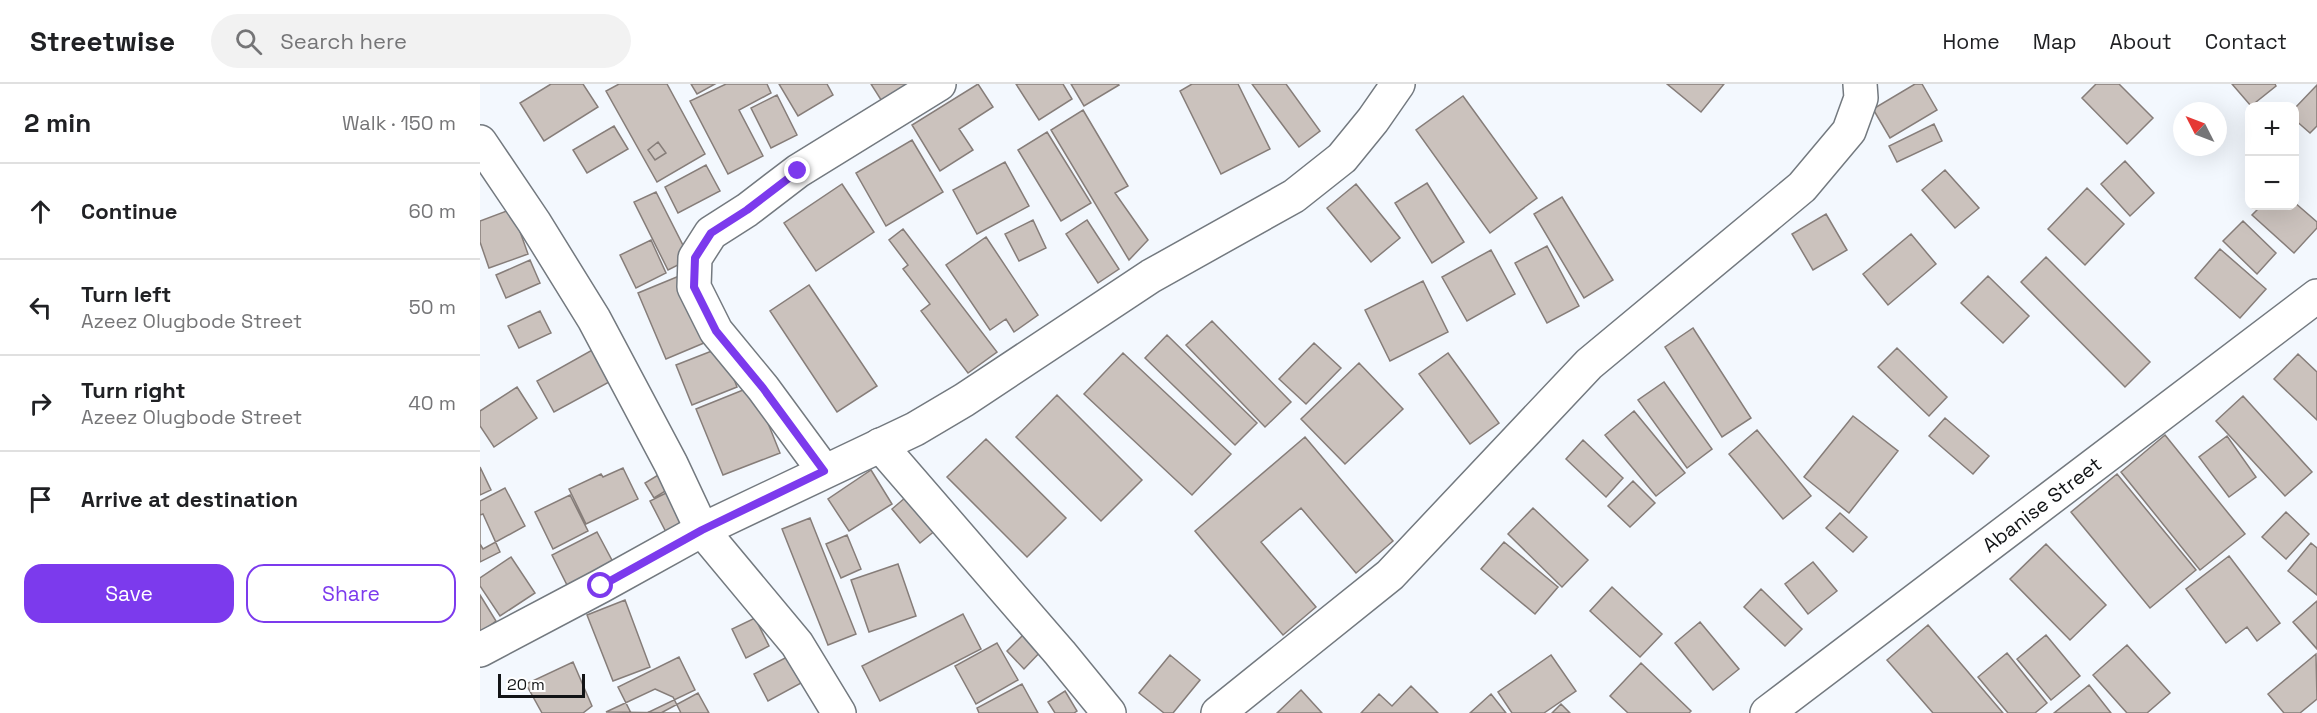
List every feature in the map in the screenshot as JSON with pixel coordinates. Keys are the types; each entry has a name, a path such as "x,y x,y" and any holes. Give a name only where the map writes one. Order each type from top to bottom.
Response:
{"street":[{"path":"824,471 763,388 716,331 694,287 695,258 711,233 747,210 798,171 939,84"},
{"path":"480,650 702,530 915,429 964,400 1151,276 1294,196 1342,158 1398,84"},
{"path":"1218,713 1390,575 1589,364 1802,187 1849,131 1861,98 1860,84"},
{"path":"480,142 534,222 594,319 671,464 702,530 797,644 839,713"},
{"name":"Abanise Street","path":"1767,713 2317,296"},
{"path":"880,445 1109,713"}],"building":[{"path":"551,84 583,84 598,107 544,141 520,103"},
{"path":"619,84 667,84 705,154 657,182 606,91","holes":["658,142 666,153 655,160 648,150"]},
{"path":"691,84 715,84 697,94"},
{"path":"726,84 767,84 771,93 739,110 763,156 728,174 690,101"},
{"path":"779,84 827,84 833,95 798,116"},
{"path":"871,84 911,84 883,103"},
{"path":"978,84 993,107 959,129 973,150 940,171 912,125"},
{"path":"1016,84 1063,84 1072,99 1039,120"},
{"path":"1071,84 1118,84 1119,85 1084,106"},
{"path":"1192,84 1238,84 1270,149 1221,174 1180,91"},
{"path":"1252,84 1286,84 1320,131 1299,147"},
{"path":"1667,84 1724,84 1701,112"},
{"path":"1915,84 1922,84 1937,110 1890,138 1873,109"},
{"path":"2096,84 2119,84 2153,118 2127,144 2082,98"},
{"path":"2232,84 2275,84 2276,86 2256,102 2248,102"},
{"path":"2317,85 2317,126 2310,133 2299,123 2299,104"},
{"path":"777,95 797,135 771,148 751,108"},
{"path":"1463,96 1537,198 1490,233 1416,130"},
{"path":"1083,110 1128,186 1115,193 1148,240 1129,260 1051,130"},
{"path":"1934,124 1942,141 1897,162 1889,146"},
{"path":"614,126 628,149 587,173 573,150"},
{"path":"1047,132 1091,203 1061,221 1018,150"},
{"path":"912,140 943,192 886,226 856,173"},
{"path":"658,142 666,153 655,160 648,150"},
{"path":"2125,161 2154,193 2130,216 2101,184"},
{"path":"1005,162 1029,206 977,234 953,190"},
{"path":"706,165 720,191 678,213 665,187"},
{"path":"1945,170 1979,208 1955,228 1922,190"},
{"path":"1427,183 1464,242 1432,263 1395,203"},
{"path":"842,184 874,232 816,271 784,223"},
{"path":"1356,184 1400,238 1371,262 1327,208"},
{"path":"2087,188 2124,224 2085,265 2048,229"},
{"path":"656,192 690,259 668,270 634,202"},
{"path":"1562,197 1613,280 1584,298 1534,214"},
{"path":"2299,206 2317,222 2317,228 2294,253 2252,215 2257,210 2299,210"},
{"path":"512,209 528,254 489,268 480,242 480,221"},
{"path":"1826,214 1847,250 1813,270 1792,234"},
{"path":"1033,220 1046,248 1019,261 1005,234"},
{"path":"1087,220 1119,269 1098,283 1066,234"},
{"path":"2243,221 2276,253 2257,274 2223,241"},
{"path":"903,229 997,352 968,373 921,311 930,304 903,269 908,265 889,240"},
{"path":"1911,234 1936,264 1888,305 1863,274"},
{"path":"986,237 1038,315 1014,332 1006,319 990,330 946,265"},
{"path":"651,240 666,273 636,288 620,255"},
{"path":"1547,246 1579,306 1547,323 1515,263"},
{"path":"2220,249 2266,289 2240,318 2195,278"},
{"path":"1491,250 1515,294 1467,321 1442,277"},
{"path":"2046,257 2150,362 2125,387 2021,282"},
{"path":"530,260 540,283 506,298 496,275"},
{"path":"684,274 711,340 666,359 638,293"},
{"path":"1988,276 2029,316 2003,343 1961,303"},
{"path":"1423,281 1448,332 1390,361 1365,310"},
{"path":"809,285 877,386 837,412 770,311"},
{"path":"540,311 551,333 519,348 508,326"},
{"path":"1212,321 1291,402 1265,427 1186,345"},
{"path":"1693,328 1751,418 1722,437 1665,347"},
{"path":"1167,335 1257,423 1235,445 1145,358"},
{"path":"1314,343 1341,368 1306,404 1279,379"},
{"path":"722,347 737,387 692,405 676,365"},
{"path":"1897,348 1947,397 1929,416 1878,367"},
{"path":"594,349 611,381 554,412 537,381"},
{"path":"1123,353 1231,454 1192,495 1084,394"},
{"path":"1448,353 1499,423 1470,444 1419,374"},
{"path":"2298,354 2317,372 2317,420 2274,379"},
{"path":"1359,363 1403,409 1345,464 1301,419"},
{"path":"1664,382 1712,449 1687,468 1638,400"},
{"path":"753,386 780,453 723,475 696,409"},
{"path":"517,387 537,418 494,447 480,426 480,411"},
{"path":"1057,395 1142,480 1101,521 1016,437"},
{"path":"2243,396 2312,472 2285,496 2216,421"},
{"path":"1634,411 1685,473 1656,496 1605,435"},
{"path":"1853,416 1898,451 1849,513 1804,477"},
{"path":"1945,418 1989,456 1973,474 1929,436"},
{"path":"1757,430 1811,496 1783,519 1729,454"},
{"path":"2165,435 2245,534 2200,570 2121,472"},
{"path":"2227,436 2256,477 2229,497 2199,457"},
{"path":"1305,437 1393,541 1356,573 1301,508 1261,542 1316,607 1283,635 1195,531"},
{"path":"986,439 1066,518 1027,557 947,477"},
{"path":"1583,440 1623,478 1606,497 1566,459"},
{"path":"480,467 491,490 480,495"},
{"path":"623,468 638,499 586,524 569,489 601,474 603,477"},
{"path":"871,470 892,504 849,531 828,499"},
{"path":"663,472 672,487 654,498 645,483"},
{"path":"2117,474 2196,570 2150,608 2071,512"},
{"path":"1633,481 1655,503 1630,527 1608,506"},
{"path":"505,488 525,526 483,549 480,544 480,501"},
{"path":"676,488 694,521 667,534 650,501"},
{"path":"913,491 942,525 920,543 892,509"},
{"path":"570,495 588,531 553,549 535,512"},
{"path":"1533,508 1588,560 1562,587 1508,534"},
{"path":"2286,512 2309,534 2286,559 2262,537"},
{"path":"1840,513 1867,537 1853,552 1826,528"},
{"path":"483,514 500,552 480,562 480,515"},
{"path":"810,518 856,634 828,645 782,529"},
{"path":"597,532 614,564 568,587 552,555"},
{"path":"847,535 861,569 841,578 826,544"},
{"path":"1504,542 1558,587 1535,614 1481,569"},
{"path":"2311,543 2317,548 2317,595 2288,571"},
{"path":"2046,544 2106,605 2070,640 2010,579"},
{"path":"2229,556 2280,623 2257,641 2247,627 2226,643 2186,589"},
{"path":"511,557 535,593 500,616 480,586 480,578"},
{"path":"1813,562 1837,591 1808,614 1785,584"},
{"path":"898,564 916,616 869,632 851,580"},
{"path":"1612,587 1662,634 1640,657 1590,611"},
{"path":"1761,589 1802,629 1785,646 1744,607"},
{"path":"480,595 496,621 480,633"},
{"path":"625,600 650,667 613,681 587,615"},
{"path":"2317,601 2317,649 2293,622"},
{"path":"963,614 981,649 880,701 862,666"},
{"path":"755,618 769,646 746,658 732,629"},
{"path":"1700,622 1739,669 1713,690 1675,643"},
{"path":"1928,625 2003,713 1933,713 1887,660"},
{"path":"1029,629 1046,646 1024,669 1007,651"},
{"path":"2046,635 2080,676 2051,700 2017,659"},
{"path":"997,643 1018,680 976,704 955,666"},
{"path":"2127,645 2170,693 2147,713 2127,713 2093,675"},
{"path":"2007,653 2047,703 2035,713 2008,713 1978,677"},
{"path":"2316,654 2317,699 2300,713 2284,713 2268,694"},
{"path":"1170,655 1200,680 1173,713 1164,713 1139,693"},
{"path":"1551,655 1576,691 1544,713 1512,713 1498,692"},
{"path":"789,656 803,682 768,701 754,674"},
{"path":"679,657 695,690 647,713 631,713 618,687"},
{"path":"573,662 592,706 583,713 542,713 526,684"},
{"path":"1641,663 1691,711 1689,713 1628,713 1610,696"},
{"path":"1022,684 1038,713 979,713 977,708"},
{"path":"2089,685 2111,713 2054,713"},
{"path":"1411,686 1438,713 1361,713 1379,694 1392,706"},
{"path":"655,689 673,697 681,713 606,712"},
{"path":"1301,690 1322,713 1277,713"},
{"path":"1065,691 1077,711 1055,713 1048,702"},
{"path":"698,693 709,713 661,713"},
{"path":"1491,694 1506,713 1470,713"},
{"path":"1561,704 1570,713 1552,713"}],"route":[{"path":"601,586 702,530 824,471 763,388 716,331 694,287 695,258 711,233 747,210 798,171"}]}
